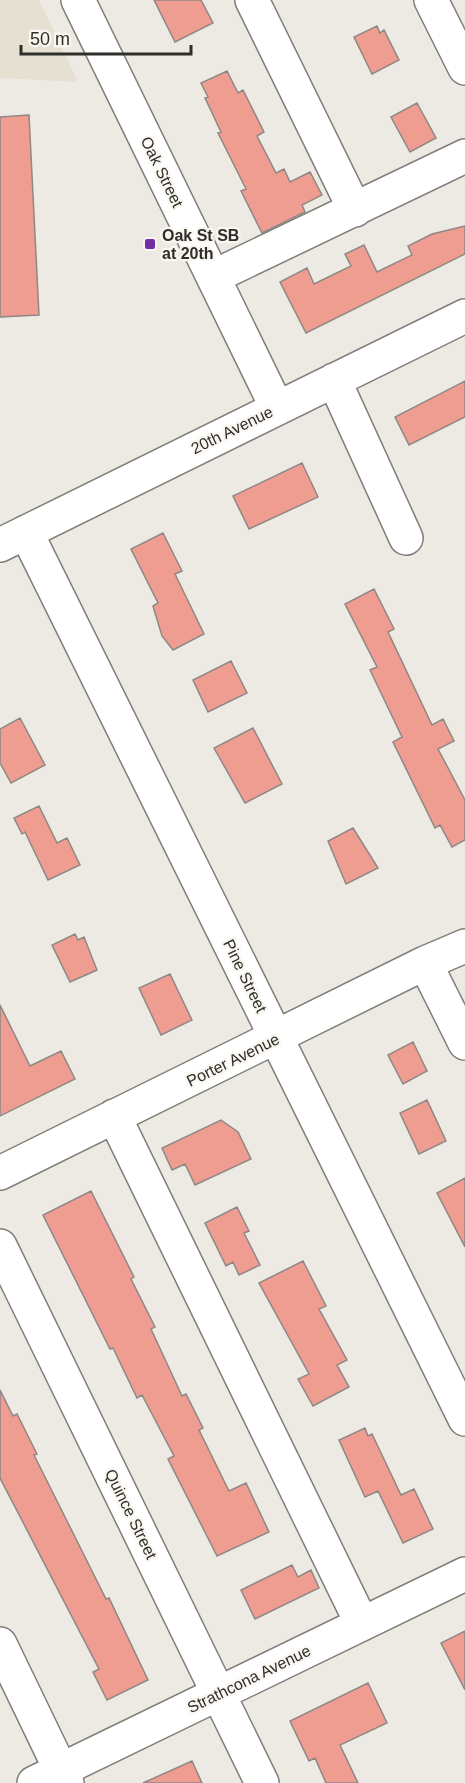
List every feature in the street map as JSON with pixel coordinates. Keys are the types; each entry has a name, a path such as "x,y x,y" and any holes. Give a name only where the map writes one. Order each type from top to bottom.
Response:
{"street":[{"name":"Oak Street","path":"78,0 277,408"},
{"path":"252,0 355,210"},
{"path":"432,0 465,68"},
{"path":"213,277 465,156"},
{"name":"20th Avenue","path":"13,538 465,316"},
{"path":"334,380 406,538"},
{"name":"Pine Street","path":"13,538 276,1039 465,1419"},
{"name":"Porter Avenue","path":"0,1173 276,1039 425,963 465,946"},
{"path":"425,963 465,1044"},
{"path":"114,1116 362,1624"},
{"name":"Quince Street","path":"0,1246 262,1783"},
{"name":"Strathcona Avenue","path":"54,1779 218,1694 465,1574"},
{"path":"0,1644 54,1779"}],"shaded area":[{"path":"0,0 39,0 78,82 0,78"}],"building":[{"path":"154,0 201,0 213,23 175,42"},
{"path":"377,26 380,33 384,30 399,60 372,74 354,37"},
{"path":"227,71 238,93 243,90 264,132 257,136 276,173 284,169 290,182 310,172 322,195 302,205 305,212 262,233 241,191 246,189 218,133 221,132 205,98 208,97 201,83"},
{"path":"417,103 436,138 410,152 391,117"},
{"path":"29,115 39,315 0,317 0,117"},
{"path":"465,226 465,254 306,333 280,282 307,268 314,284 351,266 345,254 364,245 377,272 412,255 408,246 432,234"},
{"path":"465,381 465,417 409,445 395,417"},
{"path":"302,463 318,497 249,529 233,496"},
{"path":"163,533 182,571 175,574 204,634 173,650 162,636 153,606 158,603 131,549"},
{"path":"374,589 394,629 388,632 432,725 443,719 454,741 438,749 465,800 465,840 452,847 440,825 435,828 393,742 402,737 370,670 377,667 345,604"},
{"path":"231,661 247,693 208,712 193,680"},
{"path":"20,718 45,765 11,783 0,763 0,729"},
{"path":"253,728 282,784 245,803 214,748"},
{"path":"39,806 57,843 67,838 80,865 48,880 25,832 22,834 14,818"},
{"path":"353,828 378,868 346,884 328,841"},
{"path":"75,934 78,940 84,937 97,970 70,982 52,945"},
{"path":"170,974 192,1020 161,1035 139,988"},
{"path":"0,1005 30,1066 61,1051 75,1079 0,1116"},
{"path":"413,1042 427,1071 403,1084 388,1055"},
{"path":"427,1100 446,1141 419,1154 400,1113"},
{"path":"221,1120 238,1132 251,1159 195,1185 185,1164 172,1170 162,1148"},
{"path":"465,1178 465,1247 437,1193"},
{"path":"91,1191 134,1277 131,1279 155,1327 151,1329 182,1396 186,1394 203,1428 199,1430 229,1491 246,1483 269,1532 217,1556 168,1459 174,1456 142,1395 137,1398 113,1348 110,1349 43,1215"},
{"path":"237,1207 249,1231 244,1233 260,1265 239,1275 233,1262 226,1266 205,1223"},
{"path":"303,1261 326,1306 319,1309 347,1360 337,1365 349,1387 313,1406 298,1379 309,1374 259,1283"},
{"path":"0,1390 13,1416 17,1414 37,1454 34,1455 106,1599 109,1598 148,1680 107,1700 93,1672 99,1669 0,1478"},
{"path":"365,1428 368,1436 372,1434 401,1495 414,1489 433,1529 403,1543 378,1491 365,1497 339,1440"},
{"path":"292,1565 298,1577 311,1570 319,1588 255,1619 241,1590"},
{"path":"465,1631 465,1690 441,1643"},
{"path":"368,1683 387,1723 340,1745 358,1783 326,1783 315,1758 309,1761 290,1721"},
{"path":"192,1761 202,1783 143,1783"}],"place":[{"name":"Oak St SB at 20th","path":"150,244"}]}
